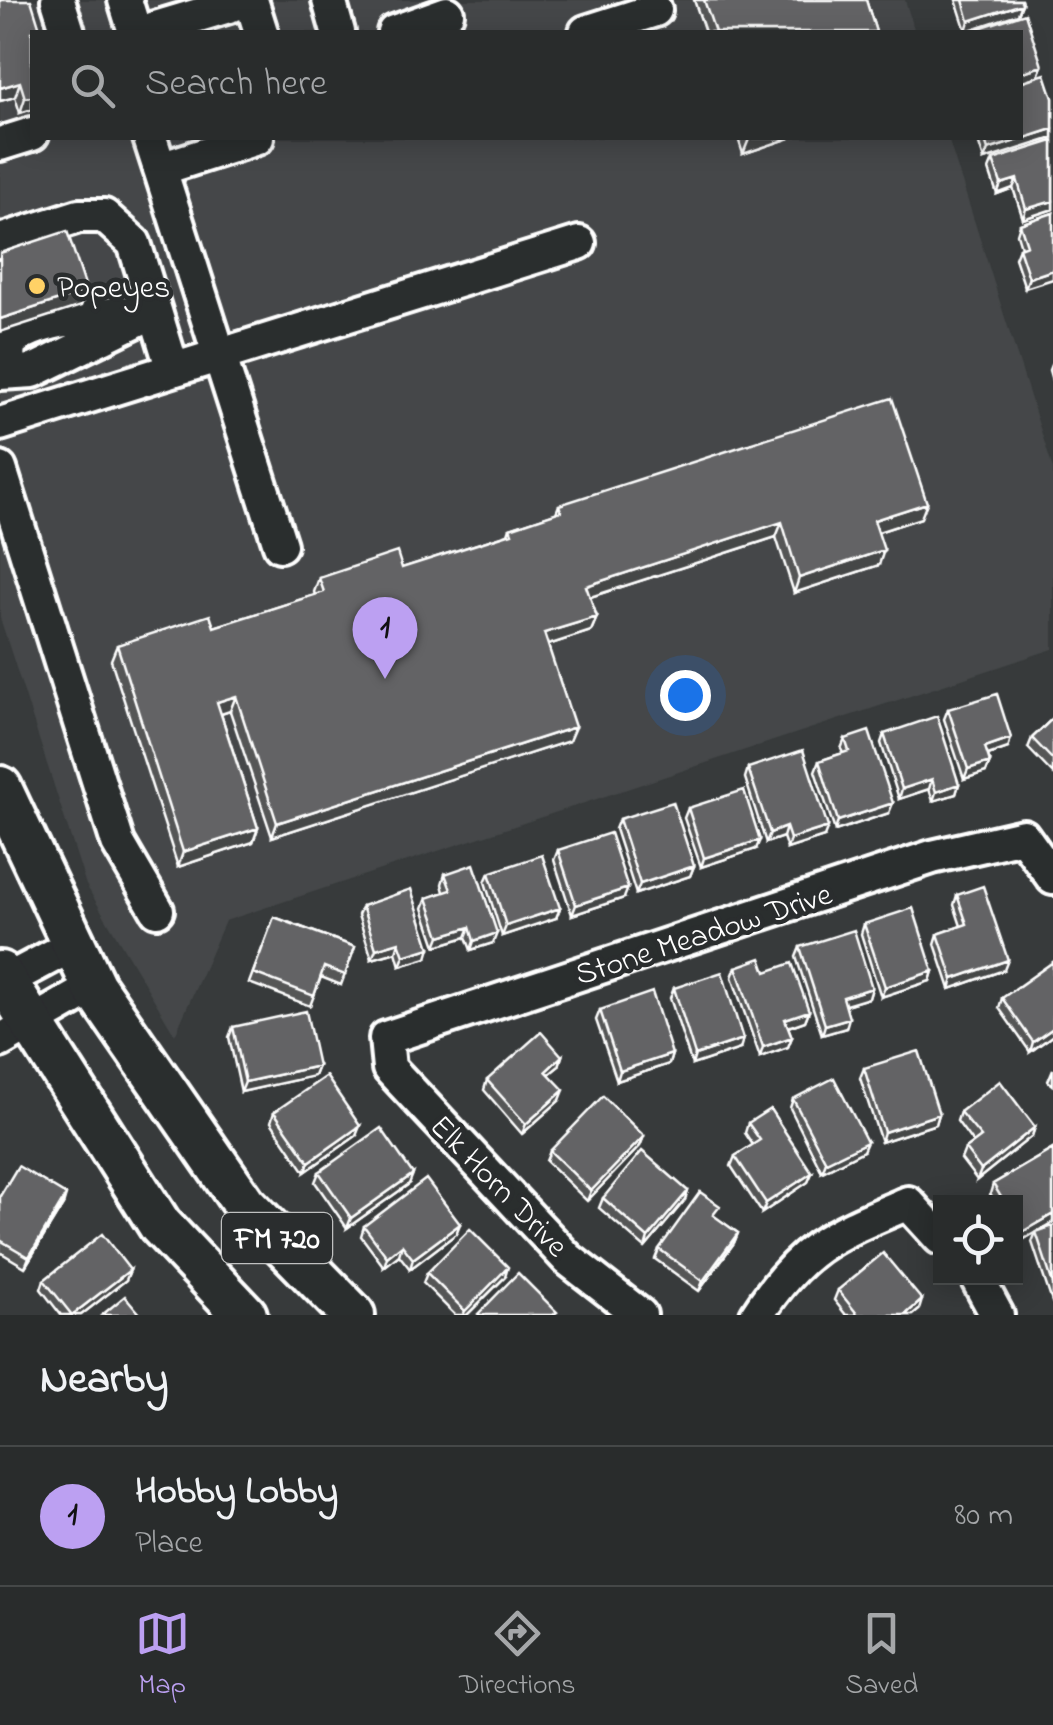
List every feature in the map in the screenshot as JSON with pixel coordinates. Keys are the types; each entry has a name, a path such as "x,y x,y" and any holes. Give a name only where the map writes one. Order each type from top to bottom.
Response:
{"main road":[{"name":"FM 720","path":"0,788 94,986 244,1204 353,1315"},
{"path":"1,980 15,1034 160,1225 246,1315"}],"street":[{"path":"58,0 67,30"},
{"path":"125,0 137,30"},
{"path":"145,30 250,0 260,30"},
{"path":"329,0 337,30"},
{"path":"592,30 655,10"},
{"path":"400,30 448,15"},
{"path":"0,144 30,135"},
{"path":"243,140 155,153 280,545"},
{"path":"0,241 79,216 104,216 134,242 173,370"},
{"path":"0,424 579,244"},
{"path":"4,372 33,371 154,310"},
{"path":"0,469 118,842 157,910"},
{"name":"Stone Meadow Drive","path":"386,1038 932,857 1023,836 1053,878"},
{"path":"1,980 73,946"},
{"path":"15,1034 94,986"},
{"name":"Elk Horn Drive","path":"386,1038 388,1068 568,1259 640,1315"},
{"path":"756,1315 785,1271 836,1234 908,1202 933,1230"},
{"path":"981,1285 998,1315"}],"shaded area":[{"path":"0,0 905,0 914,30 30,30 30,140 949,140 1053,469 1053,649 225,921 175,1035 86,885 0,618"}],"building":[{"path":"0,0 31,0 40,30 30,30 30,97 25,98 20,82 0,88"},
{"path":"704,0 866,0 875,30 714,30"},
{"path":"963,0 1021,0 1022,4 969,21"},
{"path":"1025,13 1042,66 1023,72 1023,30 973,30"},
{"path":"1045,74 1053,98 1053,129 1023,139 1023,81"},
{"path":"985,140 1019,140 988,150"},
{"path":"1053,141 1053,201 1026,209 1017,179 1001,184 993,160"},
{"path":"1053,213 1053,270 1029,278 1019,248 1027,245 1020,224"},
{"name":"Popeyes","path":"67,231 87,291 0,319 0,253"},
{"path":"892,398 927,503 874,520 884,550 799,578 782,522 586,586 597,617 544,633 575,727 277,823 236,696 217,702 258,828 183,852 117,645 210,615 214,627 324,592 319,578 397,552 402,568 512,533 510,528 561,511 559,505"},
{"path":"997,694 1011,738 985,747 990,762 968,769 948,709"},
{"path":"937,716 959,784 936,792 932,779 902,789 884,734"},
{"path":"1053,718 1053,760 1032,738"},
{"path":"869,731 893,803 838,821 819,761 849,751 845,739"},
{"path":"803,750 828,827 790,839 786,827 770,833 748,768"},
{"path":"744,790 760,840 704,858 688,808"},
{"path":"673,802 694,866 640,884 619,819"},
{"path":"610,833 628,888 576,905 558,850"},
{"path":"542,855 560,908 506,926 489,873"},
{"path":"474,864 497,933 474,941 470,927 440,936 427,898 451,890 445,874"},
{"path":"983,886 1008,960 953,979 938,934 967,924 957,895"},
{"path":"411,889 430,948 404,956 399,942 376,949 362,906"},
{"path":"913,908 933,971 885,987 864,924"},
{"path":"274,917 355,947 345,975 324,967 314,996 253,973"},
{"path":"854,930 872,988 843,997 849,1018 825,1025 800,947"},
{"path":"761,958 766,972 792,963 809,1011 785,1019 792,1037 763,1047 736,967"},
{"path":"1053,962 1053,1028 1033,1042 1002,998"},
{"path":"722,972 743,1039 695,1055 674,988"},
{"path":"652,992 672,1054 620,1071 600,1010"},
{"path":"306,1011 318,1066 245,1082 233,1027"},
{"path":"541,1032 562,1056 546,1071 564,1090 526,1124 487,1080"},
{"path":"919,1051 939,1114 884,1132 864,1068"},
{"path":"326,1076 360,1126 309,1162 274,1112"},
{"path":"834,1078 867,1142 826,1162 793,1099"},
{"path":"1000,1081 1035,1127 981,1170 965,1149 981,1137 960,1112"},
{"path":"603,1096 644,1136 591,1191 550,1151"},
{"path":"770,1109 812,1173 766,1203 735,1156 760,1140 748,1123"},
{"path":"381,1128 413,1174 351,1218 319,1172"},
{"path":"1053,1149 1053,1214 1023,1231 1023,1195 1000,1195 993,1184"},
{"path":"642,1151 688,1191 648,1238 603,1198"},
{"path":"18,1166 66,1195 29,1257 0,1240 0,1196"},
{"path":"426,1179 460,1224 413,1259 402,1245 387,1257 364,1226"},
{"path":"700,1192 720,1206 713,1215 738,1233 703,1281 659,1249"},
{"path":"1053,1226 1053,1284 1036,1232"},
{"path":"470,1229 508,1267 465,1311 427,1273"},
{"path":"102,1234 130,1270 72,1315 44,1280"},
{"path":"883,1253 922,1300 905,1315 858,1315 838,1290"},
{"path":"518,1273 557,1312 479,1315 478,1314"},
{"path":"125,1296 141,1315 102,1315"}],"place":[{"name":"Popeyes","path":"37,286"},
{"name":"Hobby Lobby","path":"385,679"}]}
